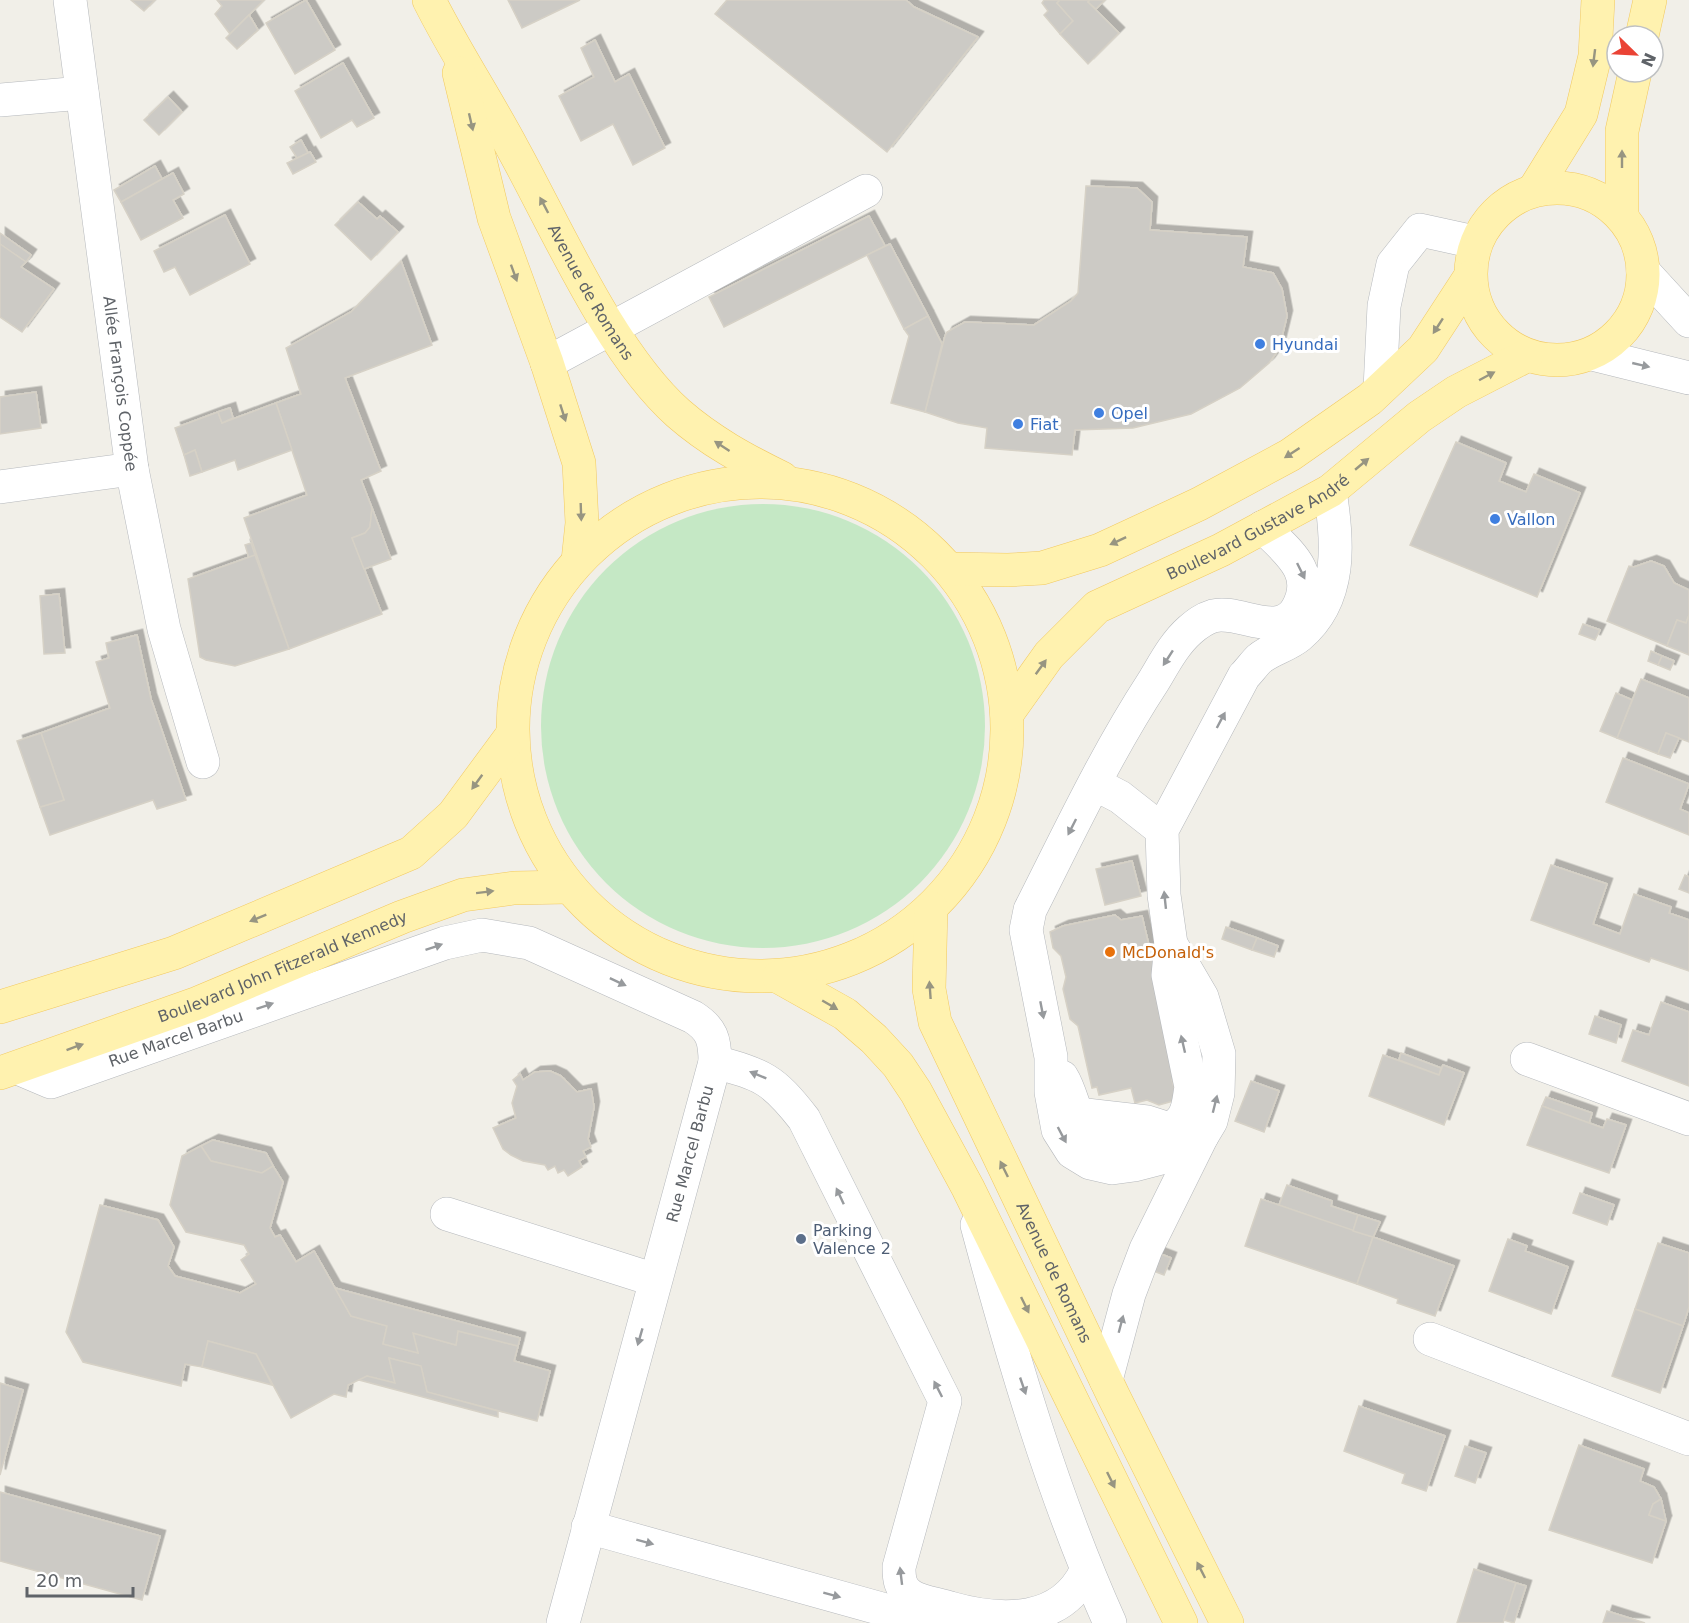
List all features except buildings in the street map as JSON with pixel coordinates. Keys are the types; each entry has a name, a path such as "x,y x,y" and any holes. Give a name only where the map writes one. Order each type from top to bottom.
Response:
{"main road":[{"name":"Avenue de Romans","path":"429,0 452,45 480,87 612,329 650,384 678,412 736,456 792,483"},
{"path":"1534,190 1581,114 1590,89 1595,56 1598,0"},
{"path":"1645,24 1650,0"},
{"name":"Avenue de Romans","path":"452,45 494,218 547,363 579,463 582,524 578,561"},
{"path":"1622,217 1622,131 1632,84"},
{"path":"1558,187 1582,191 1604,201 1622,217 1634,233 1644,271 1641,296 1631,320 1614,340 1592,354 1571,360 1548,361 1526,356 1497,338 1477,310 1470,277 1475,242 1490,219 1509,201 1534,190 1558,187"},
{"path":"949,569 1042,568 1100,550 1199,504 1290,455 1380,389 1423,349 1470,277"},
{"name":"Boulevard Gustave André","path":"1007,714 1049,655 1097,607 1221,550 1330,491 1419,417 1456,392 1526,356"},
{"path":"745,482 792,483 828,490 862,503 894,521 923,543 949,569 979,613 998,662 1007,714 1005,757 997,799 986,829 960,875 931,908 896,936 846,962 813,972 779,976 719,974 662,958 611,928 568,887 545,853 528,816 516,776 512,735 516,688 528,642 549,599 578,561 613,529 665,501 698,489 745,482"},
{"path":"0,1007 174,953 411,854 453,815 512,735"},
{"name":"Boulevard John Fitzerald Kennedy","path":"9,1070 198,1003 370,931 464,895 513,888 568,887"},
{"name":"Avenue de Romans","path":"931,908 929,989 934,1022 1106,1380 1227,1623"},
{"path":"779,976 845,1014 874,1039 898,1065 916,1092 968,1188 1181,1623"}],"street":[{"name":"Allée François Coppée","path":"70,0 132,469 164,629 203,762"},
{"path":"0,100 82,93"},
{"path":"547,363 867,191"},
{"path":"1380,389 1384,306 1393,264 1420,230 1475,242"},
{"path":"1644,271 1689,321"},
{"path":"1592,354 1689,378"},
{"path":"0,487 132,469"},
{"path":"1051,1057 1072,1093 1077,1114 1085,1132 1093,1140 1113,1148 1147,1139 1182,1119 1188,1105 1191,1087 1168,975 1171,944 1164,895 1162,830 1244,676 1259,659 1300,635 1322,604 1330,585 1336,557 1337,536 1330,491"},
{"path":"1202,1136 1161,1158 1112,1168 1090,1163 1072,1152 1058,1130 1051,1092 1051,1057 1026,930 1030,910 1127,721 1188,632 1201,621 1214,616 1230,615 1273,624 1286,620 1296,612 1306,582 1301,567 1263,527"},
{"path":"1095,784 1120,797 1162,830"},
{"name":"Rue Marcel Barbu","path":"9,1070 51,1082 445,943 482,935 529,943 706,1025 715,1039 715,1062 563,1623"},
{"path":"1106,1380 1129,1294 1146,1249 1211,1121 1218,1094 1219,1054 1202,997 1171,944"},
{"path":"1527,1059 1689,1119"},
{"path":"715,1062 764,1077 779,1088 804,1119 945,1401 899,1567 900,1584 911,1596 992,1620 1025,1623 1051,1613 1069,1600 1080,1586 1086,1571"},
{"path":"968,1188 1008,1342 1086,1571 1110,1623"},
{"path":"447,1214 656,1280"},
{"path":"1430,1339 1689,1439"},
{"path":"588,1527 932,1623"}],"green space":[{"path":"763,504 806,509 848,521 886,542 920,569 947,603 968,641 980,683 985,726 980,769 968,811 947,849 920,883 886,910 848,931 806,943 763,948 720,943 678,931 640,910 606,883 579,849 558,811 546,769 541,726 546,683 558,641 579,603 606,569 640,542 678,521 720,509"}],"place":[{"name":"Hyundai","path":"1260,344"},
{"name":"Opel","path":"1099,413"},
{"name":"Fiat","path":"1018,424"},
{"name":"Vallon","path":"1495,519"},
{"name":"McDonald's","path":"1110,952"},
{"name":"Parking Valence 2","path":"801,1239"}]}
